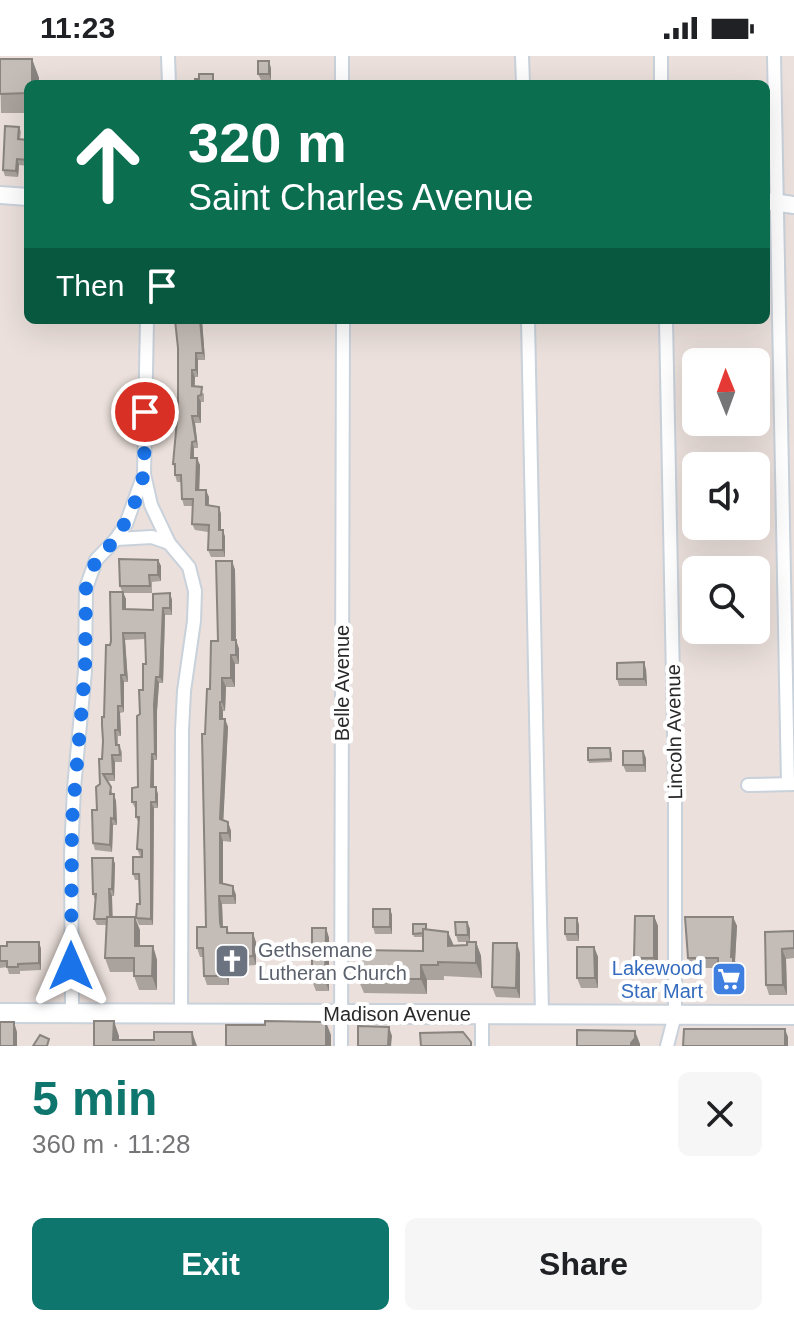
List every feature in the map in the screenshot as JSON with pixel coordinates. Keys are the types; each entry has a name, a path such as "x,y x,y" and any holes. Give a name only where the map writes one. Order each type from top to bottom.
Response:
{"main road":[{"name":"Madison Avenue","path":"0,1013 794,1015"}],"street":[{"path":"168,56 169,80"},
{"path":"342,56 342,80"},
{"path":"522,56 523,80"},
{"path":"661,56 661,80"},
{"path":"748,785 791,784 771,202 774,56"},
{"path":"0,195 24,197"},
{"path":"771,202 794,205"},
{"path":"147,324 144,474 151,505 169,543 184,559 192,575 196,605 182,730 181,1013"},
{"name":"Belle Avenue","path":"341,1046 343,324"},
{"path":"528,324 542,1014"},
{"name":"Lincoln Avenue","path":"666,324 675,782 675,1015 667,1046"},
{"path":"72,1013 71,843 85,671 86,588 96,560 116,539 133,508 144,474"},
{"path":"116,539 152,537 169,543"},
{"path":"482,1014 482,1046"}],"building":[{"path":"0,59 32,59 32,80 24,80 24,93 0,94"},
{"path":"258,61 269,61 269,74 258,74"},
{"path":"199,74 213,74 213,80 195,80 199,79"},
{"path":"5,126 19,127 18,139 24,140 24,160 17,159 16,171 3,170"},
{"path":"175,324 200,324 203,353 196,353 192,386 202,387 198,396 198,416 192,416 196,441 192,442 191,458 197,458 196,490 206,490 206,505 219,507 223,550 208,550 209,525 192,524 193,499 182,499 181,475 175,475 178,348"},
{"path":"119,559 158,560 158,575 149,575 150,586 120,586"},
{"path":"216,561 232,561 232,640 236,640 236,655 231,655 231,678 222,678 220,702 220,719 225,719 220,819 228,822 228,833 220,833 220,883 233,886 233,896 219,896 220,922 221,927 227,927 227,933 253,933 253,956 226,958 226,976 204,976 203,948 197,948 197,927 206,927 202,734 205,734 207,689 210,689 211,641 218,641"},
{"path":"110,592 123,592 123,609 153,610 153,594 170,593 170,608 163,608 160,677 156,677 154,705 155,754 152,754 151,787 156,787 156,802 151,802 151,919 136,918 137,904 140,904 139,874 133,874 133,857 142,857 142,850 137,849 139,817 136,817 136,802 132,802 132,788 138,787 137,716 140,714 139,690 143,690 143,664 146,664 145,633 123,633 125,675 121,675 122,706 118,706 118,730 115,730 120,755 112,755 113,774 103,774 111,787 110,794 114,794 114,819 111,818 110,845 93,843 92,810 97,810 96,787 100,784 99,759 102,759 106,645 110,645 111,641"},
{"path":"644,662 644,679 617,679 617,663"},
{"path":"588,748 610,748 611,759 588,760"},
{"path":"623,751 643,751 644,765 623,765"},
{"path":"92,858 113,858 112,889 109,889 110,917 107,919 94,919 96,894 93,894"},
{"path":"373,909 390,909 390,927 373,927"},
{"path":"635,916 654,916 654,958 634,958"},
{"path":"107,917 135,917 135,946 153,946 152,976 134,976 134,958 105,958"},
{"path":"685,917 733,917 733,982 718,982 718,958 688,958"},
{"path":"565,918 577,918 577,934 565,934"},
{"path":"455,922 467,922 468,935 456,935"},
{"path":"413,924 426,924 426,929 423,933 413,934"},
{"path":"312,928 326,928 325,981 312,981"},
{"path":"423,929 448,932 448,946 476,942 476,963 421,965 421,979 358,979 358,950 423,951"},
{"path":"794,931 794,948 782,949 783,985 766,985 765,932"},
{"path":"7,942 39,942 39,963 7,967 7,961 0,961 0,946 7,946"},
{"path":"493,943 517,943 516,988 492,987"},
{"path":"577,947 594,947 595,978 577,978"},
{"path":"94,1021 114,1021 113,1040 154,1040 154,1032 192,1032 193,1046 94,1046"},
{"path":"265,1021 326,1022 326,1046 226,1046 226,1025 265,1025"},
{"path":"0,1022 14,1022 14,1046 0,1046"},
{"path":"358,1026 389,1027 388,1046 358,1046"},
{"path":"684,1029 785,1029 785,1046 683,1046"},
{"path":"577,1030 635,1031 635,1038 631,1046 577,1046"},
{"path":"463,1032 471,1046 421,1046 420,1033"},
{"path":"40,1035 49,1039 47,1046 33,1046"}],"place":[{"name":"Gethsemane Lutheran Church","path":"232,961"},
{"name":"Lakewood Star Mart","path":"729,979"}],"route":[{"path":"71,966 72,821 85,671 86,588 96,560 116,539 133,508 144,474 145,412"}]}
